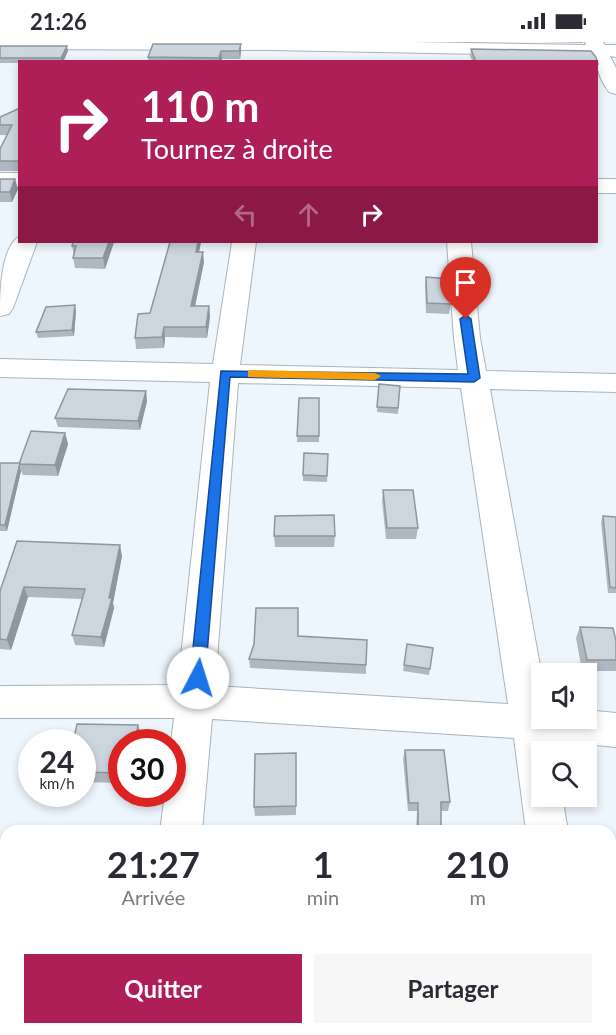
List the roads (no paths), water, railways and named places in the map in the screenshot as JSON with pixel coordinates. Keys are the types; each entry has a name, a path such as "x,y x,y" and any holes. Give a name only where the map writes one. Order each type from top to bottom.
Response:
{"street":[{"path":"100,60 107,43"},
{"path":"0,44 107,43 270,50 446,51 603,48 616,88"},
{"path":"0,180 18,180"},
{"path":"598,186 616,186"},
{"path":"0,308 25,243"},
{"path":"182,825 225,374 244,243"},
{"path":"0,702 195,701 531,722 474,378 459,243"},
{"path":"0,368 616,383"},
{"path":"597,728 616,730"},
{"path":"544,807 546,825"}]}
